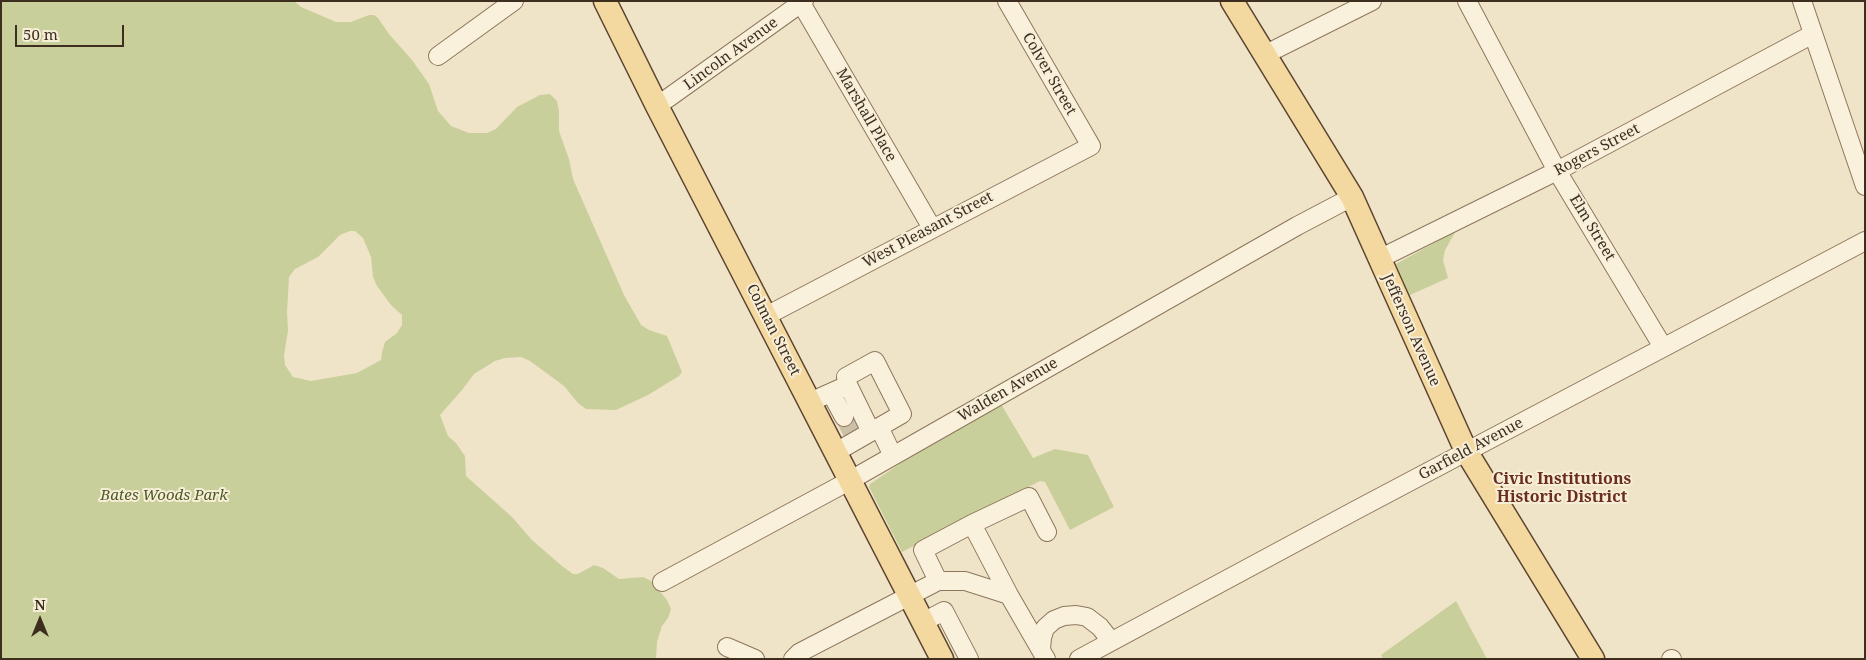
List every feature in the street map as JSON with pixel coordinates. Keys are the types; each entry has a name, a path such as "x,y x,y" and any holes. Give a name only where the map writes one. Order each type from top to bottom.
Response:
{"main road":[{"name":"Colman Street","path":"605,1 657,106 836,452 849,481 942,659"},
{"name":"Jefferson Avenue","path":"1232,1 1352,197 1466,452 1592,659"}],"street":[{"path":"438,56 514,1"},
{"name":"Colver Street","path":"1007,1 1091,146"},
{"path":"1264,55 1372,1"},
{"name":"Elm Street","path":"1467,1 1557,171 1663,347"},
{"path":"1802,1 1865,186"},
{"name":"Lincoln Avenue","path":"657,106 802,2"},
{"name":"Marshall Place","path":"802,2 932,228"},
{"name":"Rogers Street","path":"1379,259 1557,171 1813,34"},
{"name":"West Pleasant Street","path":"766,316 1091,146"},
{"name":"Walden Avenue","path":"662,582 849,481 1297,226 1352,197"},
{"name":"Garfield Avenue","path":"1078,659 1865,241"},
{"path":"836,452 854,438 875,429 902,414 875,361 846,376 848,385 875,429 893,456"},
{"path":"810,402 848,385"},
{"path":"832,392 844,417"},
{"path":"938,580 923,550 1028,497 1047,532"},
{"path":"972,524 1009,595 1043,654"},
{"path":"793,659 799,653 938,580 964,581 1009,595"},
{"path":"923,622 944,611 969,659"},
{"path":"1043,654 1042,638 1045,628 1054,620 1064,616 1076,615 1087,617 1100,627 1111,641"},
{"path":"727,647 755,659"}],"green space":[{"name":"Bates Woods Park","path":"1,1 294,1 301,7 336,22 351,22 374,15 412,60 429,84 438,111 451,126 469,133 487,133 496,129 517,107 540,95 550,94 557,101 559,131 569,159 573,179 624,295 641,325 667,336 682,372 679,376 648,395 616,410 586,409 578,403 564,386 530,361 521,357 505,358 495,361 474,374 440,415 448,436 456,443 465,456 466,476 512,517 532,540 562,566 573,574 578,574 594,565 603,568 619,579 643,577 651,581 667,600 671,609 668,618 662,626 657,642 656,659 1,659","holes":["355,231 363,238 371,257 373,277 377,286 391,305 402,315 402,325 397,333 385,342 381,360 357,373 311,381 293,377 285,365 284,355 288,331 289,277 295,269 318,257 340,235"]},
{"path":"1456,231 1445,250 1443,260 1448,278 1410,295 1396,264"},
{"path":"1001,404 1033,458 1055,449 1088,455 1114,507 1070,530 1045,482 1040,481 902,552 869,487 870,484 901,463"},
{"path":"1456,601 1487,659 1383,659 1381,655"}],"tunnel":[{"path":"844,417 853,435"}],"district":[{"name":"Civic Institutions Historic District","path":"1562,488"}]}
